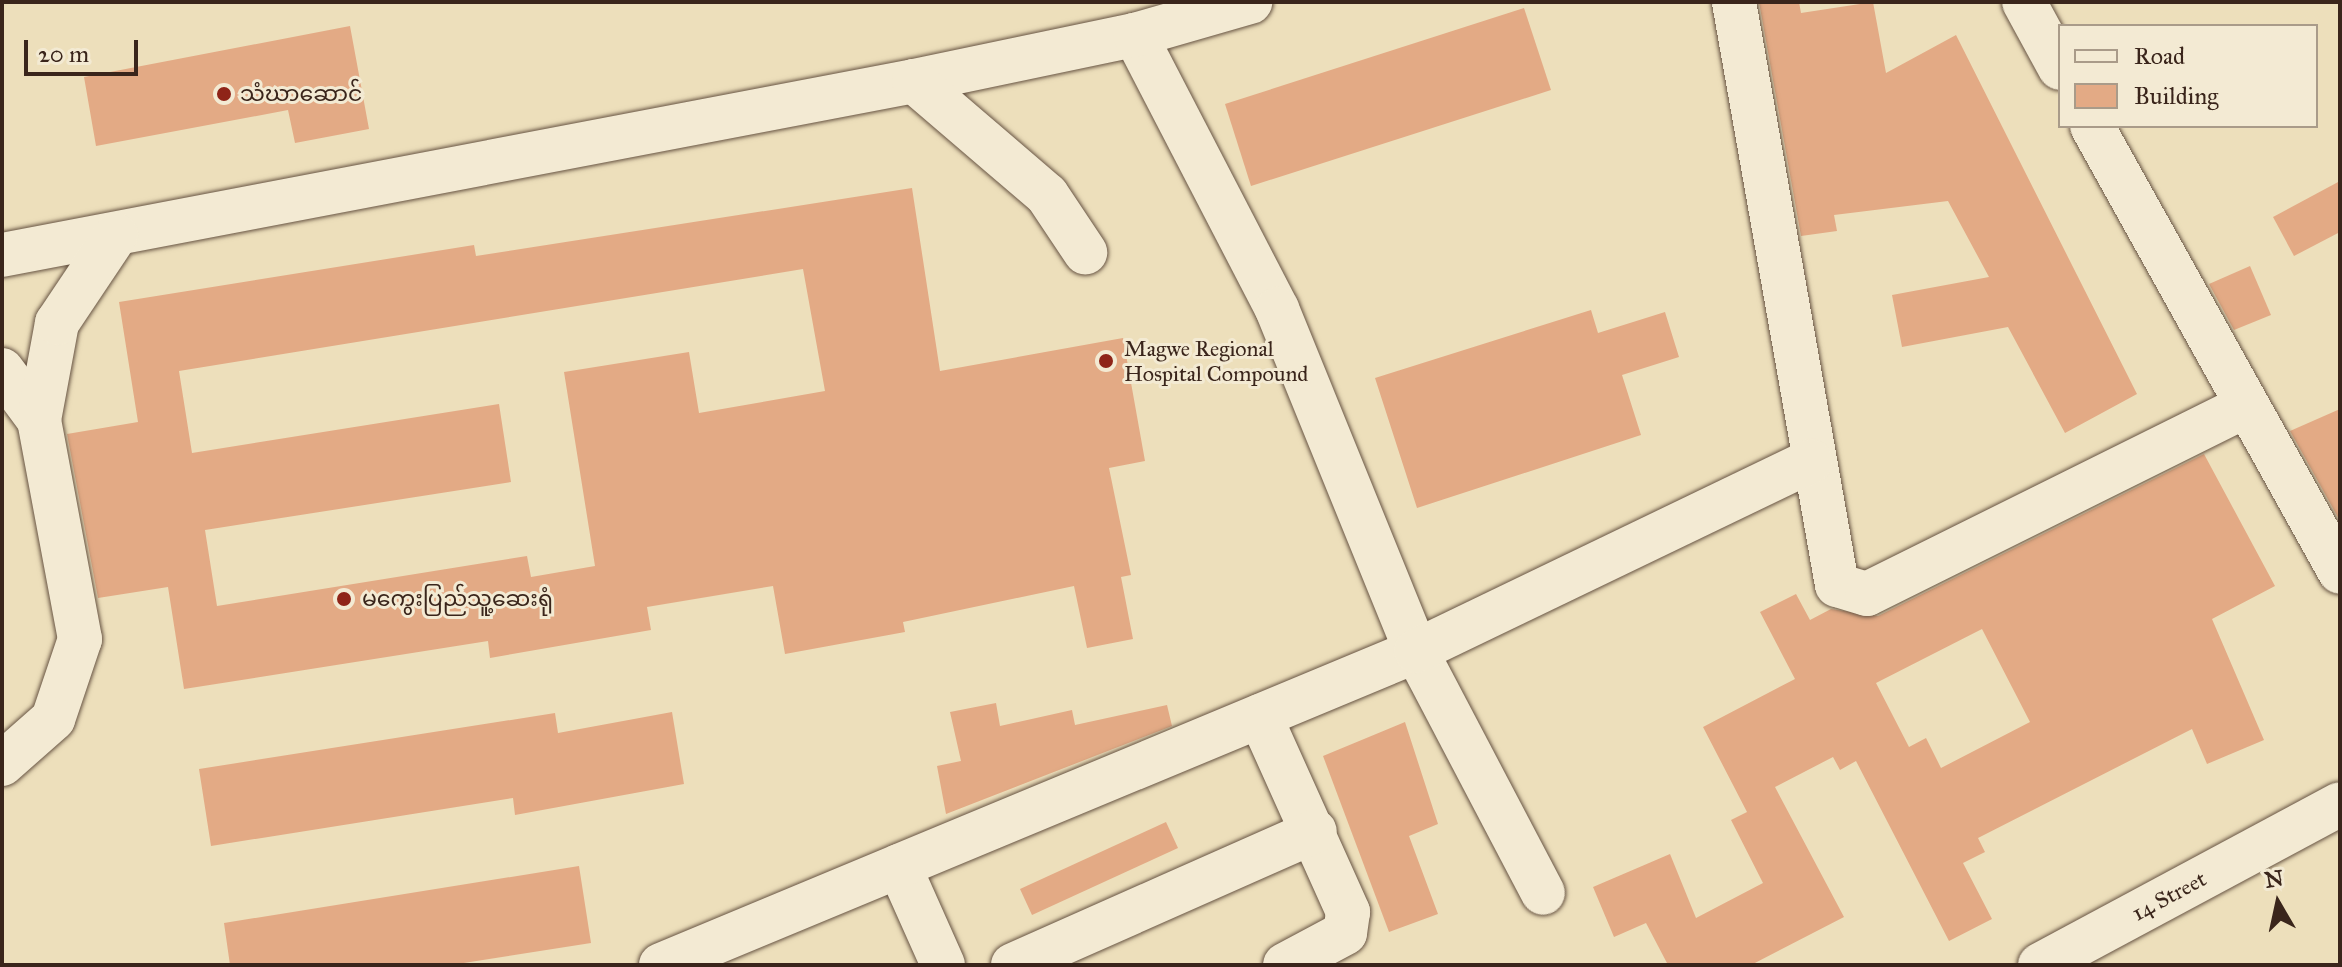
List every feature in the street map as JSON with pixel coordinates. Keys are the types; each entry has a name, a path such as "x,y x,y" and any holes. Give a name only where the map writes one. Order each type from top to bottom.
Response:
{"street":[{"path":"2,255 914,81 1135,35 1250,2"},
{"path":"1734,2 1830,570 1837,585 1867,594 2245,406"},
{"path":"2024,2 2058,64"},
{"path":"1135,35 1277,309 1416,651 1543,893"},
{"path":"914,81 1047,195 1085,252"},
{"path":"2093,128 2340,572"},
{"path":"2,764 53,719 80,639 39,420 57,323 116,235"},
{"path":"2,370 39,420"},
{"path":"661,965 1416,651 1811,461"},
{"path":"1260,716 1315,831 1348,912 1345,933 1285,965"},
{"name":"14 Street","path":"2043,964 2340,804"},
{"path":"1013,965 1315,831"},
{"path":"899,866 943,965"}],"building":[{"path":"1759,2 1799,2 1801,13 1873,2 1886,73 1956,35 2137,394 2065,433 2008,327 1902,347 1892,295 1989,277 1948,201 1834,215 1837,231 1801,236"},
{"path":"1524,8 1551,90 1251,186 1225,104"},
{"name":"သံဃာဆောင်","path":"350,26 369,129 295,143 288,110 96,146 84,77"},
{"path":"2340,181 2340,232 2294,256 2273,217"},
{"path":"912,188 940,371 1123,338 1145,461 1109,468 1131,575 1121,577 1133,639 1087,648 1074,586 903,622 905,632 785,654 773,586 647,607 651,630 490,658 488,641 184,689 168,587 98,598 67,434 138,422 119,302 474,245 476,256","holes":["803,269 825,391 699,413 689,352 564,372 595,566 531,577 527,556 217,606 205,530 511,482 499,404 192,453 179,371"]},
{"path":"2250,266 2271,315 2234,330 2209,284"},
{"path":"1591,310 1598,333 1665,312 1679,357 1622,375 1641,435 1417,508 1375,378"},
{"path":"2340,409 2340,521 2290,431"},
{"path":"2204,454 2275,586 2212,619 2264,740 2207,764 2192,729 1978,838 1985,852 1963,863 1992,919 1949,941 1856,761 1840,770 1833,757 1775,787 1844,917 1751,965 1668,965 1646,923 1614,937 1593,887 1670,854 1696,918 1763,883 1731,820 1747,812 1703,727 1795,679 1760,612 1796,594 1810,620 1831,609 1878,616","holes":["1982,629 2030,722 1941,768 1926,738 1909,747 1876,683"]},
{"path":"996,703 1000,726 1072,710 1075,725 1167,705 1172,726 946,814 937,766 961,761 950,712"},
{"path":"672,712 684,784 515,815 513,798 211,846 199,769 555,713 558,733"},
{"path":"1405,722 1438,824 1409,836 1438,914 1389,932 1323,756"},
{"path":"1166,822 1178,848 1032,915 1020,889"},
{"path":"579,866 591,943 451,965 230,965 224,923"}],"place":[{"name":"သံဃာဆောင်","path":"224,94"},
{"name":"Magwe Regional Hospital Compound","path":"1106,361"},
{"name":"မကွေးပြည်သူ့ဆေးရုံ","path":"344,599"}]}
